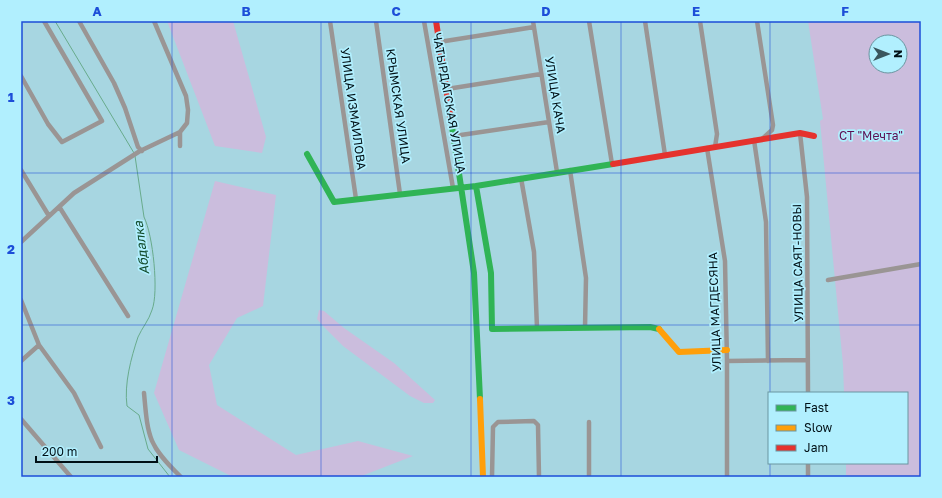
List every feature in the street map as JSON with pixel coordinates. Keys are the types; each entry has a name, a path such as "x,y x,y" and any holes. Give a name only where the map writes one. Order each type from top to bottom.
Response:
{"street":[{"path":"21,76 48,124 62,142 102,121 44,21"},
{"path":"78,21 114,83 125,108 138,147 141,151"},
{"path":"21,242 60,208 74,193 141,151 180,132 187,123 188,110 186,96 154,21"},
{"name":"УЛИЦА ИЗМАИЛОВА","path":"330,21 356,200"},
{"name":"КРЫМСКАЯ УЛИЦА","path":"376,21 400,194"},
{"name":"ЧАТЫРДАГСКАЯ УЛИЦА","path":"424,21 453,188"},
{"path":"436,21 474,273 483,477"},
{"name":"УЛИЦА КАЧА","path":"533,21 557,172"},
{"path":"589,21 612,164"},
{"path":"645,21 665,155"},
{"path":"700,21 717,134 715,146"},
{"path":"757,21 773,125 772,130 762,139"},
{"path":"439,42 534,26"},
{"path":"447,89 541,74"},
{"path":"454,136 549,122"},
{"path":"180,132 180,146"},
{"path":"307,154 334,202 476,186 800,133 814,136"},
{"name":"УЛИЦА САЯТ-НОВЫ","path":"800,133 807,197 808,392"},
{"path":"754,140 766,222 768,361"},
{"name":"УЛИЦА МАГДЕСЯНА","path":"707,148 725,261 728,361 727,477"},
{"path":"21,170 49,216"},
{"path":"570,170 586,278 585,328"},
{"path":"520,178 534,252 537,328"},
{"path":"476,186 491,273 492,329 650,327 658,328 679,352 727,350"},
{"path":"60,208 128,316"},
{"path":"828,280 921,264"},
{"path":"21,300 39,346 74,392 100,447"},
{"path":"21,361 39,346"},
{"path":"728,361 808,360"},
{"path":"144,393 148,431 151,440 161,457 181,477"},
{"path":"21,419 71,477"},
{"path":"492,477 493,427 498,422 534,421 538,425 539,477"},
{"path":"589,422 589,477"},
{"path":"808,464 808,477"}],"green space":[{"path":"167,21 233,21 266,137 262,153 215,146"},
{"name":"СТ \"Мечта\"","path":"808,21 921,21 921,477 846,477 846,464 908,464 908,392 844,392 843,365 820,121 823,119"},
{"path":"215,181 276,195 263,306 237,318 209,365 217,405 296,455 358,441 413,456 359,477 233,477 179,450 154,393"},
{"path":"319,310 324,311 344,328 394,363 435,400 433,403 424,403 410,396 343,346 317,319"}],"waterway":[{"name":"Абдалка","path":"55,21 134,153"},
{"name":"Абдалка","path":"135,156 144,217 152,250 155,290 152,310 138,337 131,362 127,380 126,398 127,406 139,415 148,449 170,477"}],"traffic: fast":[{"path":"451,120 474,273 480,399"},
{"path":"307,154 334,202 476,186 613,164"},
{"path":"476,186 491,273 492,329 650,327 659,329"}],"traffic: slow":[{"path":"659,329 679,352 727,350"},
{"path":"480,399 483,477"}],"traffic: jam":[{"path":"436,21 451,120"},
{"path":"613,164 800,133 814,136"}]}
